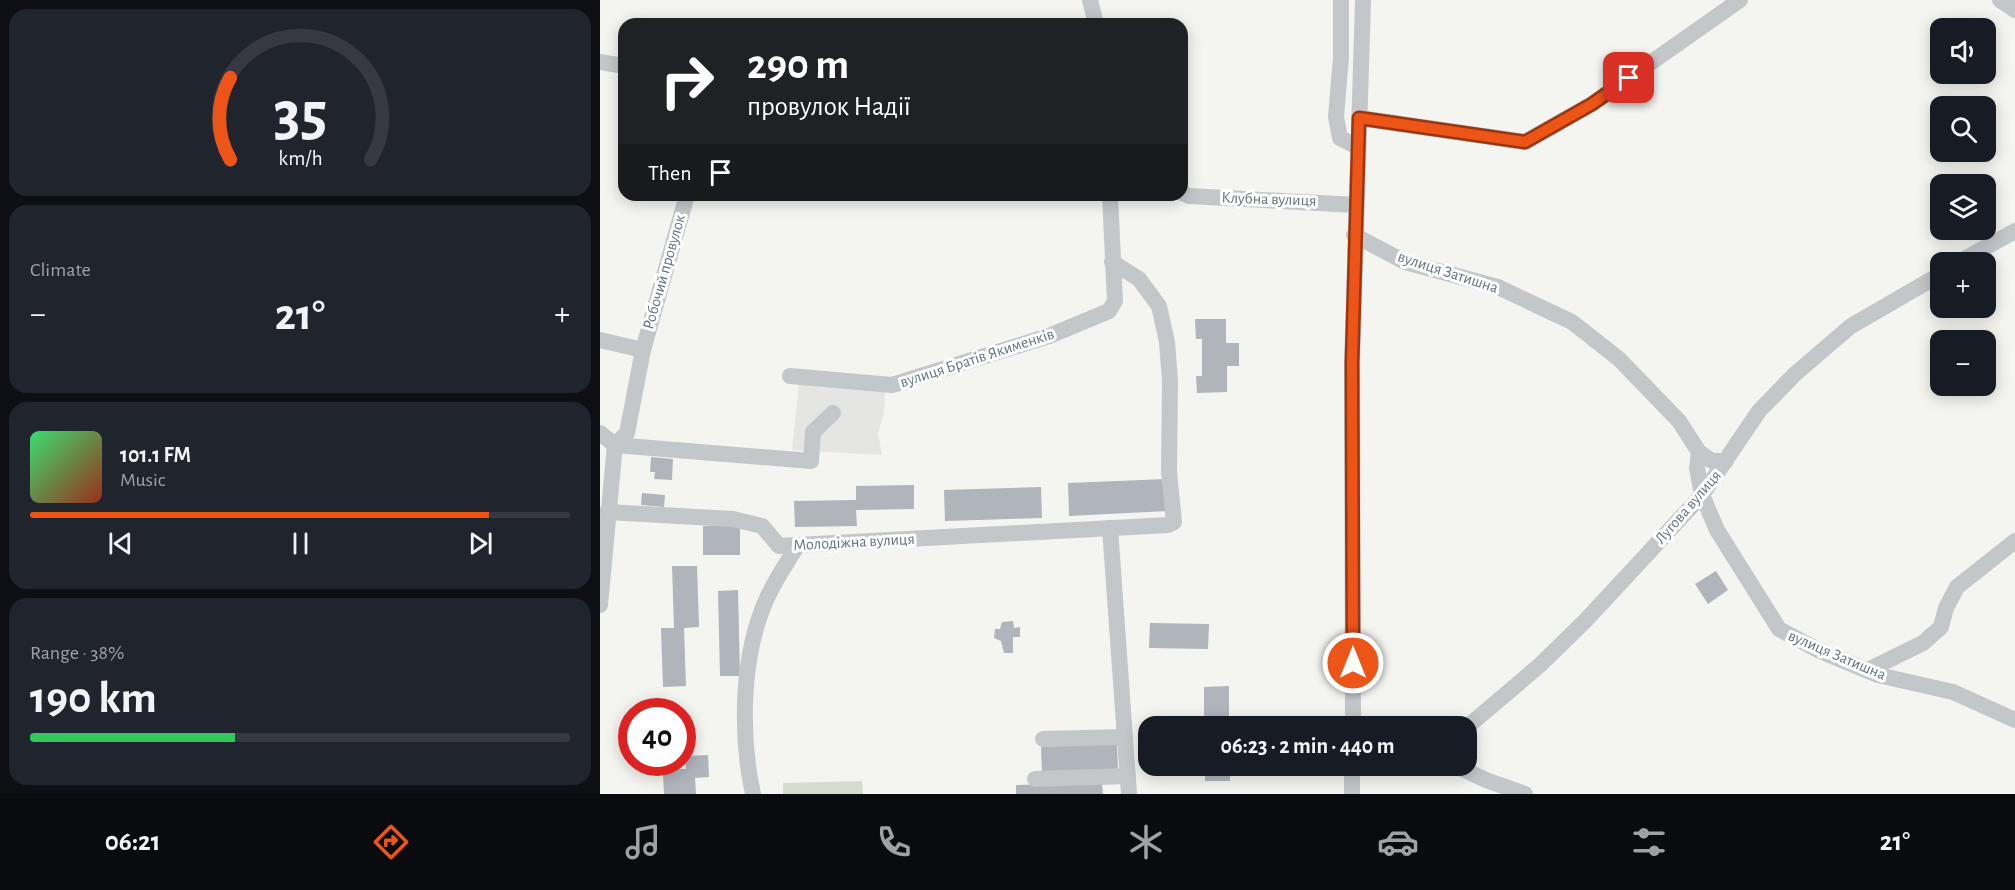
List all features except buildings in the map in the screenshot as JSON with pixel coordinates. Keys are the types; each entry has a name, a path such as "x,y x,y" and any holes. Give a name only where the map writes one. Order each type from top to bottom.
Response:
{"street":[{"path":"1090,0 1094,18"},
{"path":"1341,0 1341,57 1336,117 1340,138 1358,147"},
{"path":"1353,716 1354,235 1363,0"},
{"path":"1359,118 1525,142 1592,104 1740,0"},
{"path":"2000,0 2015,10"},
{"path":"600,62 618,65"},
{"name":"Клубна вулиця","path":"1188,196 1356,205"},
{"name":"Робочий провулок","path":"615,445 627,433 643,350 685,201"},
{"name":"вулиця Братів Якименків","path":"790,376 892,385 1049,336 1109,311 1115,301 1110,201"},
{"path":"1977,252 2015,231"},
{"name":"вулиця Затишна","path":"1354,235 1405,262 1498,287 1572,322 1634,374 1679,421 1699,452 1697,468 1702,495 1717,530 1779,629 1818,650 1868,670 1953,692 2015,720"},
{"name":"Молодіжна вулиця","path":"607,512 733,519 762,526 779,546 1168,525 1174,522 1168,472 1170,380 1167,342 1159,306 1139,279 1112,262"},
{"name":"Лугова вулиця","path":"1477,719 1540,665 1586,620 1702,495 1759,411 1795,374 1851,326 1930,280"},
{"name":"Робочий провулок","path":"600,340 643,350"},
{"path":"600,433 615,445 811,461 813,432 833,413"},
{"path":"600,605 615,445"},
{"path":"1699,452 1712,460 1726,461"},
{"path":"1110,528 1129,794"},
{"path":"1868,670 1923,643 1941,627 1946,608 1958,587 2015,541"},
{"path":"753,794 745,760 747,669 766,599 797,546"},
{"path":"1043,739 1125,737"},
{"path":"1477,774 1525,794"},
{"path":"1035,779 1128,776"},
{"path":"1352,794 1353,776"}],"shaded area":[{"path":"799,384 885,390 884,413 878,433 882,455 792,450"},
{"path":"862,781 863,794 783,794 783,783"}],"route":[{"path":"1353,663 1352,363 1359,118 1525,142 1592,104 1629,78"}]}
